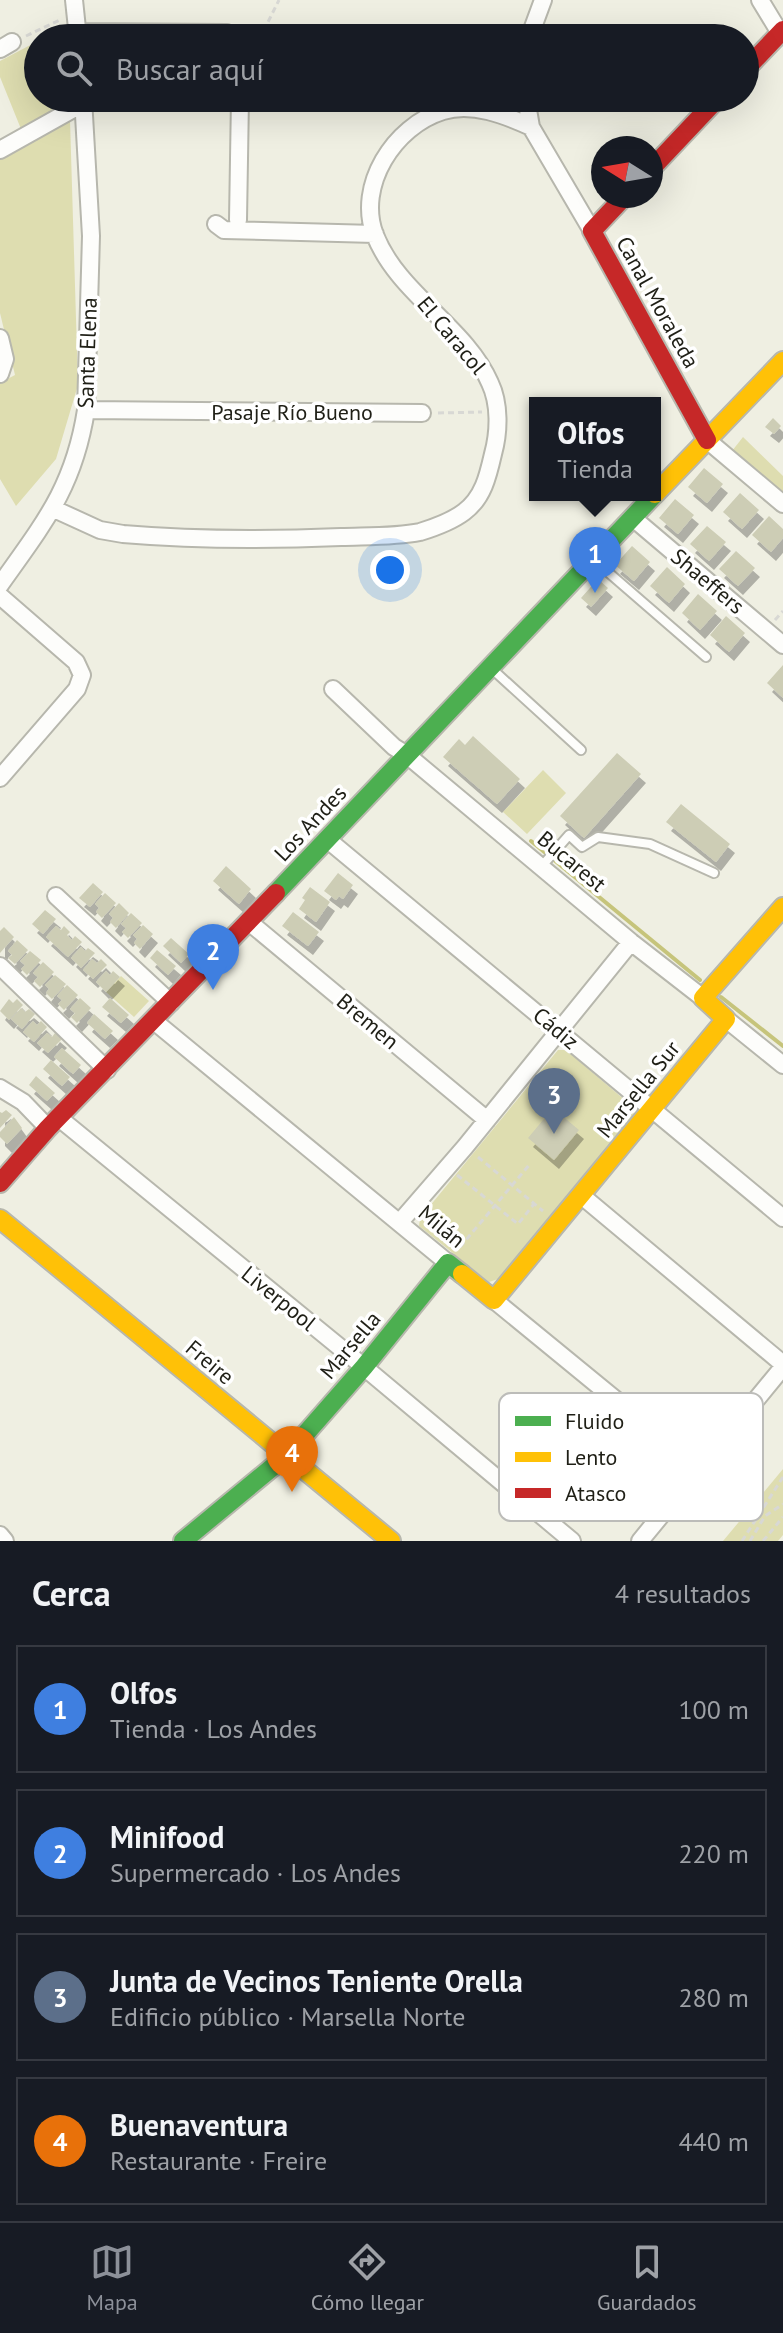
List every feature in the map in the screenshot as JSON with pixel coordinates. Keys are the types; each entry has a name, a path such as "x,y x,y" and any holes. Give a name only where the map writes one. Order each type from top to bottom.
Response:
{"street":[{"path":"534,24 543,0"},
{"path":"759,56 782,32 760,0"},
{"path":"0,150 65,112"},
{"name":"Santa Elena","path":"0,585 54,509 74,465 86,410 91,236 85,112"},
{"path":"238,220 240,112"},
{"name":"El Caracol","path":"54,509 100,530 148,536 313,538 421,531 463,513 475,501 485,485 493,455 497,411 491,385 481,364 398,273 375,234 369,200 380,165 394,145 416,125 442,112"},
{"name":"El Caracol","path":"492,112 531,127"},
{"name":"Canal Moraleda","path":"528,112 531,127 707,440 783,504"},
{"path":"663,156 705,112"},
{"path":"592,231 614,208"},
{"path":"216,224 224,230 375,234"},
{"path":"0,338 5,359 2,372"},
{"name":"Los Andes","path":"661,489 783,361"},
{"name":"Pasaje Río Bueno","path":"86,410 422,413"},
{"name":"Los Andes","path":"0,1183 53,1123 328,840 649,501"},
{"name":"Shaeffers","path":"633,518 783,645"},
{"path":"0,596 76,662 82,675 77,689 0,778"},
{"name":"Bucarest","path":"333,689 394,747 783,1065"},
{"name":"Cádiz","path":"328,840 783,1218"},
{"path":"56,896 171,1003"},
{"path":"703,998 783,907"},
{"name":"Bremen","path":"249,922 487,1120"},
{"path":"400,1222 448,1168 631,942"},
{"path":"0,966 107,1070"},
{"name":"Marsella Sur","path":"494,1300 726,1019"},
{"name":"Milán","path":"154,1021 607,1393"},
{"name":"Liverpool","path":"0,1088 53,1123 364,1367 499,1480"},
{"path":"582,1196 783,1366 761,1393"},
{"name":"Freire","path":"0,1219 391,1541"},
{"name":"Marsella","path":"183,1541 286,1456 364,1367 448,1263"},
{"name":"Liverpool","path":"548,1521 572,1541"},
{"path":"640,1541 656,1521"},
{"path":"0,1535 5,1541"}],"lane":[{"path":"593,560 706,657"},
{"path":"491,668 581,750"},
{"path":"541,867 569,835 582,847 598,837 650,844 714,873"}],"path":[{"path":"267,24 279,0"},
{"path":"43,24 75,6"},
{"path":"6,45 24,35"},
{"path":"422,413 497,411"},
{"path":"465,1147 559,1224"},
{"path":"448,1263 530,1164"},
{"path":"448,1168 518,1224 534,1204"},
{"path":"763,1508 783,1477"},
{"path":"763,1519 783,1504"},
{"path":"763,1541 783,1517"},
{"path":"742,1541 755,1521"},
{"path":"750,1541 762,1521"}],"green space":[{"path":"24,48 24,112 51,112 21,129 0,77 0,61"},
{"path":"70,120 78,385 56,459 16,506 0,479 0,383 15,375 0,313 0,157"},
{"path":"743,437 783,476 783,494 732,451"},
{"path":"543,770 566,793 527,834 503,812"},
{"path":"121,976 149,1001 134,1017 106,992"},
{"path":"558,1050 566,1050 633,1107 634,1117 498,1279 489,1282 419,1226 420,1218"},
{"path":"783,1469 783,1535 778,1541 723,1541 740,1521 763,1521 763,1493"}],"building":[{"path":"773,418 781,426 774,434 765,427"},
{"path":"704,468 723,484 707,503 688,487"},
{"path":"740,493 759,510 742,529 723,512"},
{"path":"675,499 694,515 678,534 659,518"},
{"path":"769,516 783,529 783,538 771,552 752,535"},
{"path":"707,526 726,542 709,561 690,544"},
{"path":"632,546 650,562 634,581 615,565"},
{"path":"736,551 755,568 738,586 719,569"},
{"path":"667,567 685,584 669,603 650,586"},
{"path":"598,579 608,588 591,607 581,598"},
{"path":"698,594 717,611 700,630 682,613"},
{"path":"726,616 745,633 729,652 710,635"},
{"path":"783,665 783,698 767,683"},
{"path":"473,736 520,779 497,804 443,757 459,739 465,745"},
{"path":"617,753 641,774 584,838 560,816"},
{"path":"681,804 730,844 716,862 666,822"},
{"path":"226,866 251,889 239,904 213,881"},
{"path":"338,873 353,885 343,899 339,896 336,900 324,891"},
{"path":"93,883 103,892 90,907 79,898"},
{"path":"310,887 330,902 316,922 299,909"},
{"path":"105,893 116,903 102,918 96,912 99,908 95,904"},
{"path":"119,903 129,913 116,928 110,922 113,918 109,914"},
{"path":"45,910 56,919 43,934 32,924"},
{"path":"293,912 319,932 308,946 282,926"},
{"path":"131,913 142,923 128,938 122,932 126,928 121,924"},
{"path":"143,925 153,934 140,949 134,943 137,939 133,935"},
{"path":"56,926 61,930 64,926 72,940 75,936 82,942 68,957 46,937"},
{"path":"4,927 14,937 0,953 0,931"},
{"path":"171,938 189,954 181,963 163,946"},
{"path":"17,940 28,950 15,964 8,958 12,955 8,951"},
{"path":"81,947 95,953 81,968 71,958"},
{"path":"157,950 176,966 168,975 150,958"},
{"path":"30,951 41,960 27,975 21,969 25,965 20,961"},
{"path":"92,959 97,963 101,959 107,965 93,979 83,970"},
{"path":"43,962 54,972 40,987 34,981 38,977 33,973"},
{"path":"106,971 110,975 113,971 120,977 106,992 96,982"},
{"path":"55,975 66,984 52,999 46,993 49,989 45,985"},
{"path":"67,985 78,995 64,1010 58,1004 62,1000 57,996"},
{"path":"80,998 91,1008 77,1023 71,1017 75,1013 70,1009"},
{"path":"110,998 129,1015 121,1023 102,1007"},
{"path":"9,999 13,1003 17,999 23,1005 9,1020 0,1011"},
{"path":"21,1008 35,1014 22,1029 11,1019"},
{"path":"94,1014 113,1031 105,1039 87,1023"},
{"path":"33,1021 37,1025 41,1021 47,1027 34,1042 23,1032"},
{"path":"47,1033 52,1037 55,1033 62,1039 48,1053 37,1043"},
{"path":"62,1048 81,1065 73,1074 54,1057"},
{"path":"51,1060 70,1077 62,1086 43,1069"},
{"path":"36,1076 55,1093 47,1101 29,1085"},
{"path":"6,1110 12,1115 0,1128 0,1112"},
{"path":"548,1114 555,1120 560,1114 579,1130 554,1160 528,1138"},
{"path":"14,1117 22,1128 7,1144 0,1137 0,1132"}],"waterway":[{"path":"531,841 700,980"},
{"path":"721,997 783,1046"}],"traffic: fast":[{"path":"276,893 648,501"},
{"path":"183,1541 286,1456 364,1367 448,1263 462,1274"}],"traffic: slow":[{"path":"661,488 783,361"},
{"path":"462,1274 494,1300 726,1019 703,998 783,907"},
{"path":"0,1219 391,1541"}],"traffic: jam":[{"path":"759,55 783,30"},
{"path":"663,156 705,112"},
{"path":"614,208 592,231 707,440"},
{"path":"0,1183 48,1128 276,893"}],"place":[{"name":"Olfos","path":"595,593"},
{"name":"Minifood","path":"213,990"},
{"name":"Junta de Vecinos Teniente Orella","path":"554,1134"},
{"name":"Buenaventura","path":"292,1492"}]}
